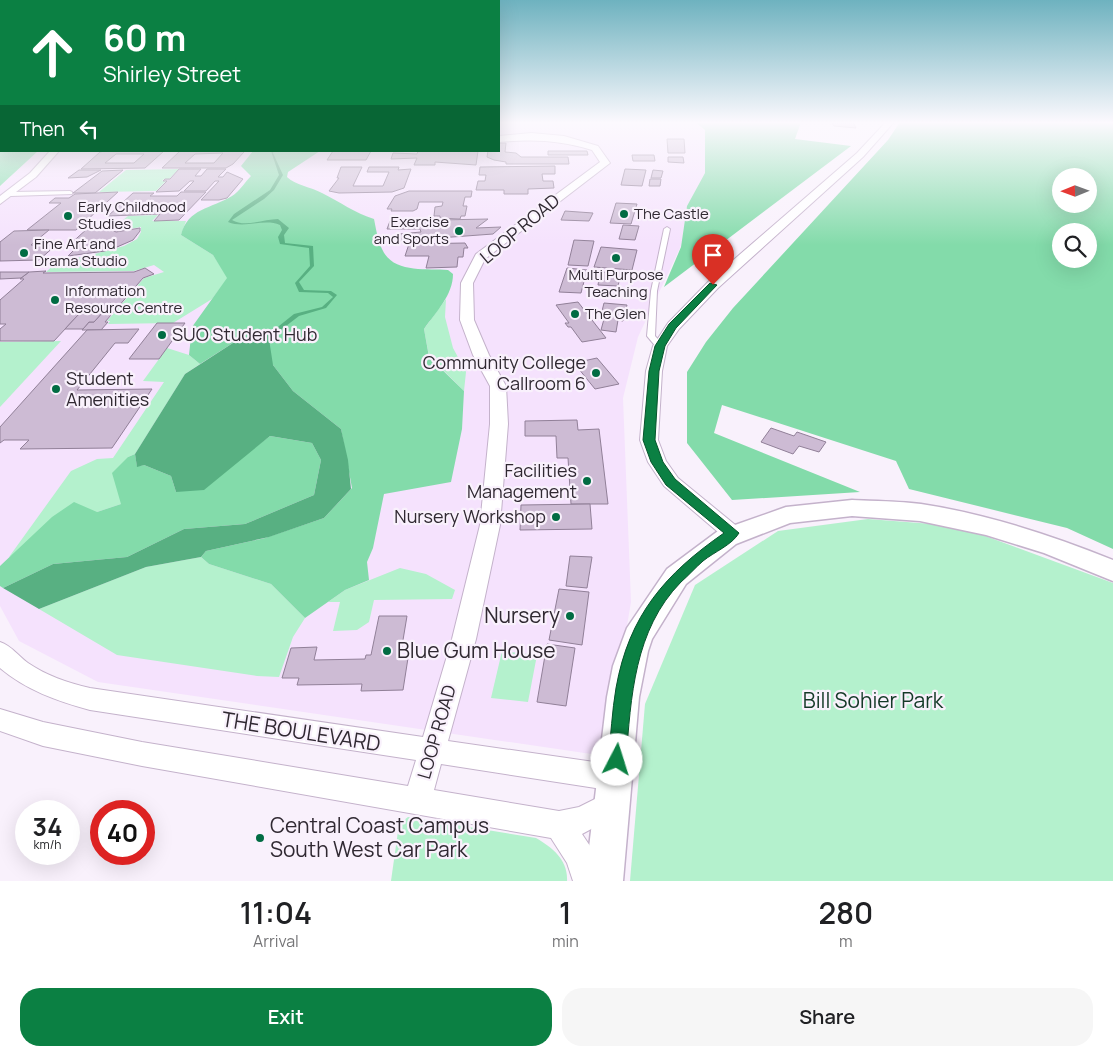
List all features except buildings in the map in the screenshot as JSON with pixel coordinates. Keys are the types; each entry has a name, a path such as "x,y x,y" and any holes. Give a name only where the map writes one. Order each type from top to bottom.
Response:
{"street":[{"path":"0,201 11,194 44,163"},
{"name":"LOOP ROAD","path":"417,802 464,639 486,546 499,424 498,386 481,355 467,320 468,283 480,257 605,163"},
{"path":"732,533 671,482 657,462 649,440 654,371 660,346 673,326 713,285 851,163"},
{"path":"604,881 624,687 637,638 651,611 667,588 698,557 732,533 768,519 800,512 823,509 876,508 963,519 1001,529 1042,542 1113,571"},
{"name":"THE BOULEVARD","path":"0,652 10,665 32,678 90,699 430,752 613,791"},
{"path":"0,720 43,734 133,752 559,825 583,820 613,791"},
{"path":"559,825 580,856 588,881"}],"lane":[{"path":"11,194 70,193"},
{"path":"660,346 650,336 654,291 667,229"}],"shaded area":[{"path":"0,163 25,163 0,186"},
{"path":"25,163 705,163 705,173 687,206 681,246 638,337 623,398 631,602 605,756 98,682 19,641 0,606 0,186"},
{"path":"243,163 302,163 288,172 287,177 374,219 382,249 394,263 411,268 448,270 453,274 447,296 424,329 429,357 464,391 462,429 451,482 384,494 373,548 367,562 369,580 345,590 305,618 271,584 209,564 201,557 206,551 265,538 324,518 352,488 341,429 293,391 273,365 236,341 200,364 189,355 192,327 227,278 213,255 181,235 184,226 195,214 232,196 242,187 251,176 241,166"},
{"path":"275,163 278,163 283,175 274,190 264,199 232,220 249,223 278,219 289,228 284,235 285,243 313,246 314,266 299,282 304,290 331,291 337,295 326,308 299,316 269,339 273,365 293,391 341,429 348,460 351,489 324,518 269,537 206,551 201,557 146,567 39,609 3,588 53,564 127,557 184,529 245,524 314,495 321,460 312,443 270,436 204,490 176,492 171,476 144,465 137,467 135,454 185,374 236,341 264,338 294,314 322,307 333,297 328,293 299,292 295,283 310,266 309,248 280,244 278,237 282,230 280,225 274,223 234,224 228,222 234,214 270,190 279,175"},
{"path":"705,163 828,163 664,287 681,247 687,206 705,173"},
{"path":"867,163 1113,163 1113,549 1067,528 909,489 896,461 722,405 714,433 860,492 732,500 687,443 687,372 706,342 733,308"},
{"path":"270,436 312,443 321,460 314,495 245,524 184,529 127,557 53,564 3,588 0,586 0,566 52,517 74,502 97,512 121,504 112,473 128,457 135,454 137,466 144,465 171,476 176,492 242,457"}],"green space":[{"path":"179,169 169,179 164,179 162,181 166,181 156,191 99,192 126,170"},
{"path":"158,215 152,221 186,221 181,235 213,255 228,278 212,299 173,323 108,324 110,321 107,321 144,278 164,272 154,265 134,271 46,272 58,261 87,256 124,246 137,239 141,232 141,227 117,231 128,221 123,220 128,216"},
{"path":"446,299 445,317 453,348 466,372 464,391 429,356 424,329"},
{"path":"61,341 0,407 0,342"},
{"path":"167,348 189,355 200,364 185,374 135,454 128,457 121,504 97,512 9,557 71,471 97,459 113,458 164,382 143,381"},
{"name":"Bill Sohier Park","path":"868,519 958,526 1113,583 1113,881 630,881 645,704 695,585 778,531"},
{"path":"201,557 209,564 271,584 305,618 293,637 279,677 257,676 117,655 39,609 146,567"},
{"path":"400,568 426,574 455,590 452,599 374,600 369,622 357,630 333,631 340,602 328,602 345,590"},
{"path":"502,651 537,655 528,702 491,698"},
{"path":"408,817 536,838 554,850 558,855 565,867 567,881 391,881 399,824"}],"place":[{"name":"The Castle","path":"624,214"},
{"name":"Early Childhood Studies","path":"68,216"},
{"name":"Exercise and Sports","path":"459,231"},
{"name":"Fine Art and Drama Studio","path":"24,253"},
{"name":"Multi Purpose Teaching","path":"616,258"},
{"name":"Information Resource Centre","path":"55,300"},
{"name":"The Glen","path":"575,314"},
{"name":"SUO Student Hub","path":"162,335"},
{"name":"Community College Callroom 6","path":"596,373"},
{"name":"Student Amenities","path":"56,389"},
{"name":"Facilities Management","path":"587,481"},
{"name":"Nursery Workshop","path":"556,517"},
{"name":"Nursery","path":"570,616"},
{"name":"Blue Gum House","path":"387,651"},
{"name":"Central Coast Campus South West Car Park","path":"260,838"}],"route":[{"path":"617,760 624,687 637,638 651,611 667,588 698,557 732,533 671,482 657,462 649,440 654,371 660,346 673,326 713,285"}]}
